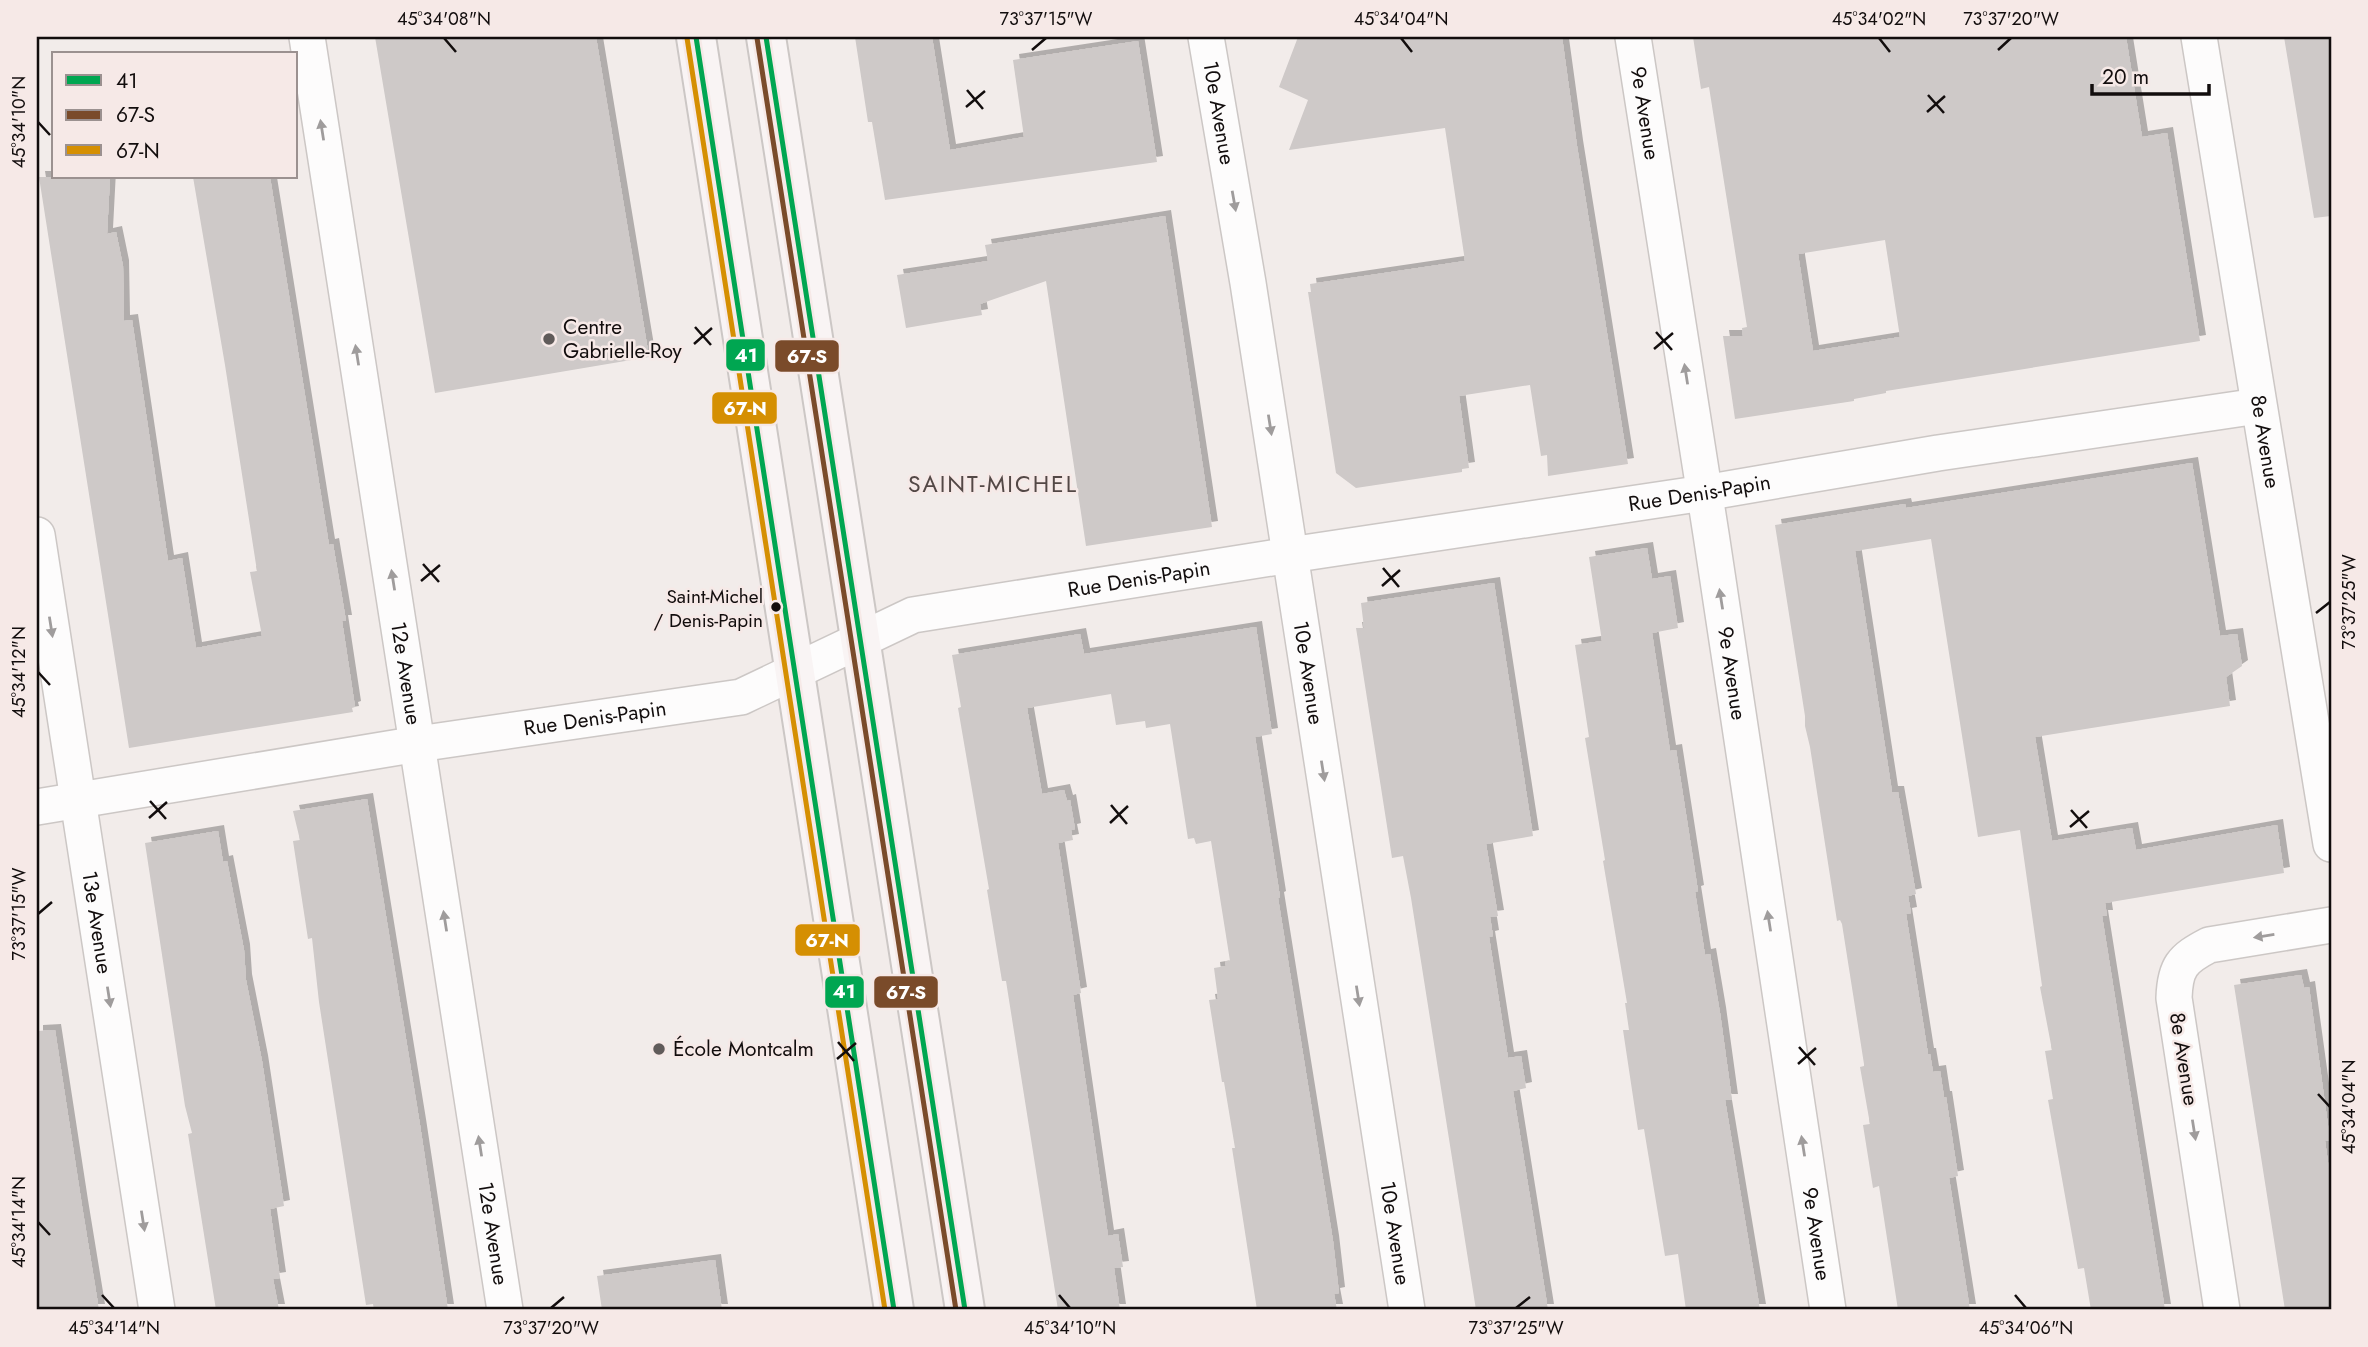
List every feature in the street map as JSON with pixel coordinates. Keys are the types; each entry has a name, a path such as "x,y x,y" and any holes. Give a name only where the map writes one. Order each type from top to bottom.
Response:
{"main road":[{"path":"696,37 894,1310"},
{"path":"766,37 965,1310"}],"street":[{"name":"12e Avenue","path":"307,37 505,1310"},
{"name":"10e Avenue","path":"1206,37 1290,555 1407,1310"},
{"name":"9e Avenue","path":"1633,37 1828,1310"},
{"name":"8e Avenue","path":"2199,37 2331,844"},
{"name":"Rue Denis-Papin","path":"37,807 418,744 741,697 913,615 1704,493 1938,453 2258,406"},
{"name":"13e Avenue","path":"37,535 157,1310"},
{"name":"8e Avenue","path":"2222,1310 2176,1012 2175,981 2180,966 2192,954 2209,945 2331,925"}],"building":[{"path":"375,37 596,37 649,357 435,393"},
{"path":"855,37 932,37 950,150 1024,137 1013,60 1138,41 1157,162 885,200 872,122 868,122"},
{"path":"1298,37 1562,37 1628,464 1548,476 1547,455 1541,456 1530,385 1459,396 1469,468 1462,469 1462,472 1356,488 1336,473 1308,292 1311,292 1310,284 1465,261 1445,128 1289,150 1308,100 1279,87"},
{"path":"1693,37 2126,37 2142,137 2167,133 2200,341 1886,391 1854,401 1735,419 1723,336 1743,336 1742,328 1747,327 1709,87 1701,89","holes":["1885,240 1900,337 1813,351 1798,254"]},
{"path":"2284,37 2331,37 2331,216 2314,218"},
{"path":"39,177 110,178 107,234 116,232 123,266 124,321 132,320 168,561 182,558 196,648 262,636 250,572 257,571 193,178 270,178 329,545 333,544 346,621 342,621 355,707 352,708 353,712 129,748"},
{"path":"1165,216 1212,527 1086,546 1046,281 980,304 982,315 906,328 897,275 988,261 985,245"},
{"path":"2192,463 2220,636 2237,634 2242,666 2226,677 2230,706 2035,737 2052,841 2132,828 2136,850 2277,825 2284,873 2105,903 2107,916 2102,916 2165,1310 2091,1310 2084,1268 2078,1269 2048,1100 2053,1099 2045,1051 2052,1050 2040,987 2042,986 2020,830 1978,837 1931,539 1855,551 1892,792 1898,792 1916,894 1908,896 1911,913 1906,914 1928,1054 1933,1072 1940,1071 1946,1097 1958,1176 1949,1178 1970,1310 1898,1310 1879,1186 1873,1188 1863,1125 1870,1124 1860,1067 1864,1064 1842,924 1840,920 1837,921 1775,525 1905,504 1906,508"},
{"path":"1647,548 1652,579 1670,576 1678,628 1652,633 1670,751 1676,750 1705,955 1710,954 1720,1013 1732,1100 1725,1100 1760,1310 1686,1310 1678,1254 1665,1256 1644,1129 1638,1130 1623,1030 1629,1030 1627,1003 1585,738 1589,737 1575,645 1602,641 1589,557"},
{"path":"1494,583 1533,836 1486,844 1498,916 1490,917 1493,936 1489,937 1508,1058 1521,1056 1526,1088 1513,1091 1548,1310 1476,1310 1411,898 1403,856 1392,858 1356,628 1364,628 1361,603"},
{"path":"1256,627 1272,734 1255,737 1333,1241 1339,1293 1334,1294 1337,1310 1257,1310 1232,1148 1235,1148 1209,1000 1218,999 1214,968 1226,966 1225,962 1230,961 1211,841 1196,844 1194,838 1188,839 1170,724 1146,728 1145,721 1116,725 1111,694 1027,708 1042,794 1064,790 1067,801 1070,800 1075,829 1071,830 1073,840 1058,843 1081,993 1073,995 1108,1236 1118,1234 1123,1267 1114,1268 1120,1310 1058,1310 1006,981 1002,981 987,890 989,889 958,708 961,707 952,655 1080,634 1084,654"},
{"path":"367,799 448,1310 374,1310 373,1304 366,1305 319,1002 312,938 308,939 293,841 300,840 293,811"},
{"path":"218,831 223,862 227,861 244,950 246,980 262,1061 284,1206 270,1209 280,1278 273,1279 279,1310 216,1310 188,1134 192,1133 185,1106 145,843"},
{"path":"2301,975 2304,988 2309,987 2330,1140 2325,1141 2331,1183 2331,1310 2285,1310 2234,985"},
{"path":"55,1030 99,1310 37,1310 37,1031"},
{"path":"715,1260 722,1310 602,1310 597,1276"}],"transit line":[{"name":"41","path":"696,37 894,1310"},
{"name":"41","path":"766,37 965,1310"},
{"name":"67-N","path":"687,38 885,1310"},
{"name":"67-S","path":"757,38 956,1310"}],"place":[{"name":"Centre Gabrielle-Roy","path":"549,339"},
{"name":"Saint-Michel / Denis-Papin","path":"776,607"},
{"name":"École Montcalm","path":"659,1049"}],"district":[{"name":"SAINT-MICHEL","path":"993,484"}]}
